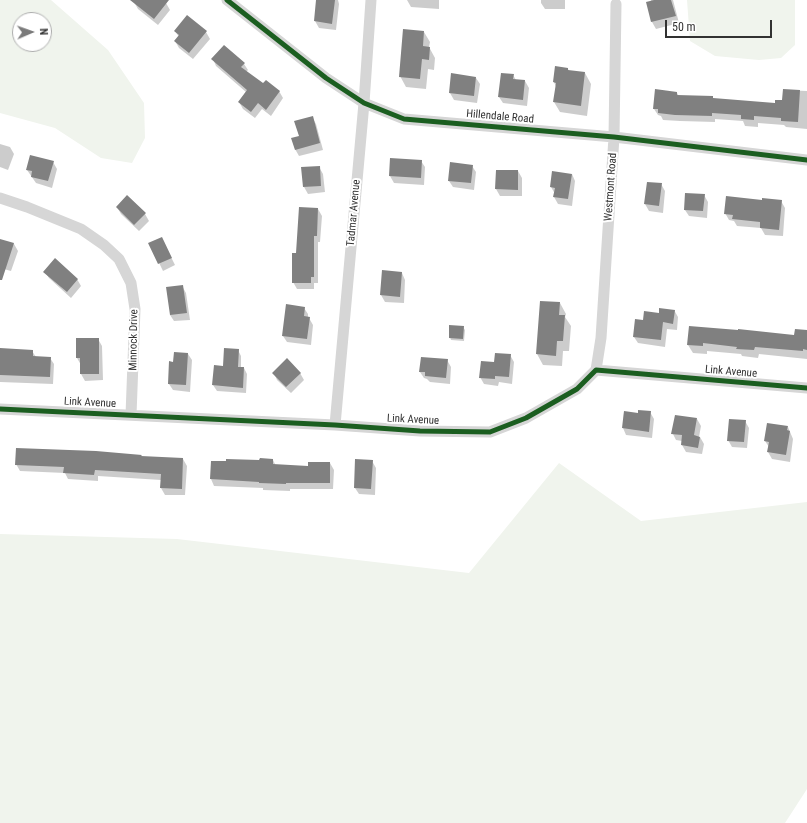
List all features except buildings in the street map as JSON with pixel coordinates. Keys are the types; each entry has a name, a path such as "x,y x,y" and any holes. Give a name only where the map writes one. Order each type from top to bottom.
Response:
{"street":[{"name":"Hillendale Road","path":"227,0 326,78 364,103 404,119 614,137 807,160"},
{"name":"Tadmar Avenue","path":"335,425 364,103 371,0"},
{"name":"Westmont Road","path":"596,370 601,331 614,137 616,4"},
{"name":"Minnock Drive","path":"0,198 27,207 80,229 104,245 119,259 131,283 136,308 131,415"},
{"name":"Link Avenue","path":"0,409 335,425 420,431 490,432 526,418 558,400 577,388 596,370 807,388"}],"shaded area":[{"path":"0,0 51,0 108,50 144,103 145,138 132,163 101,158 55,128 0,113"},
{"path":"687,0 795,0 795,45 781,58 759,60 715,56 690,41"},
{"path":"559,463 641,521 807,502 807,789 785,823 0,823 0,534 177,539 469,573"}],"cycle path":[{"path":"227,0 326,78 364,103 404,119 614,137 807,160"},
{"path":"0,409 335,425 420,431 490,432 526,418 577,389 596,370 807,388"}]}
